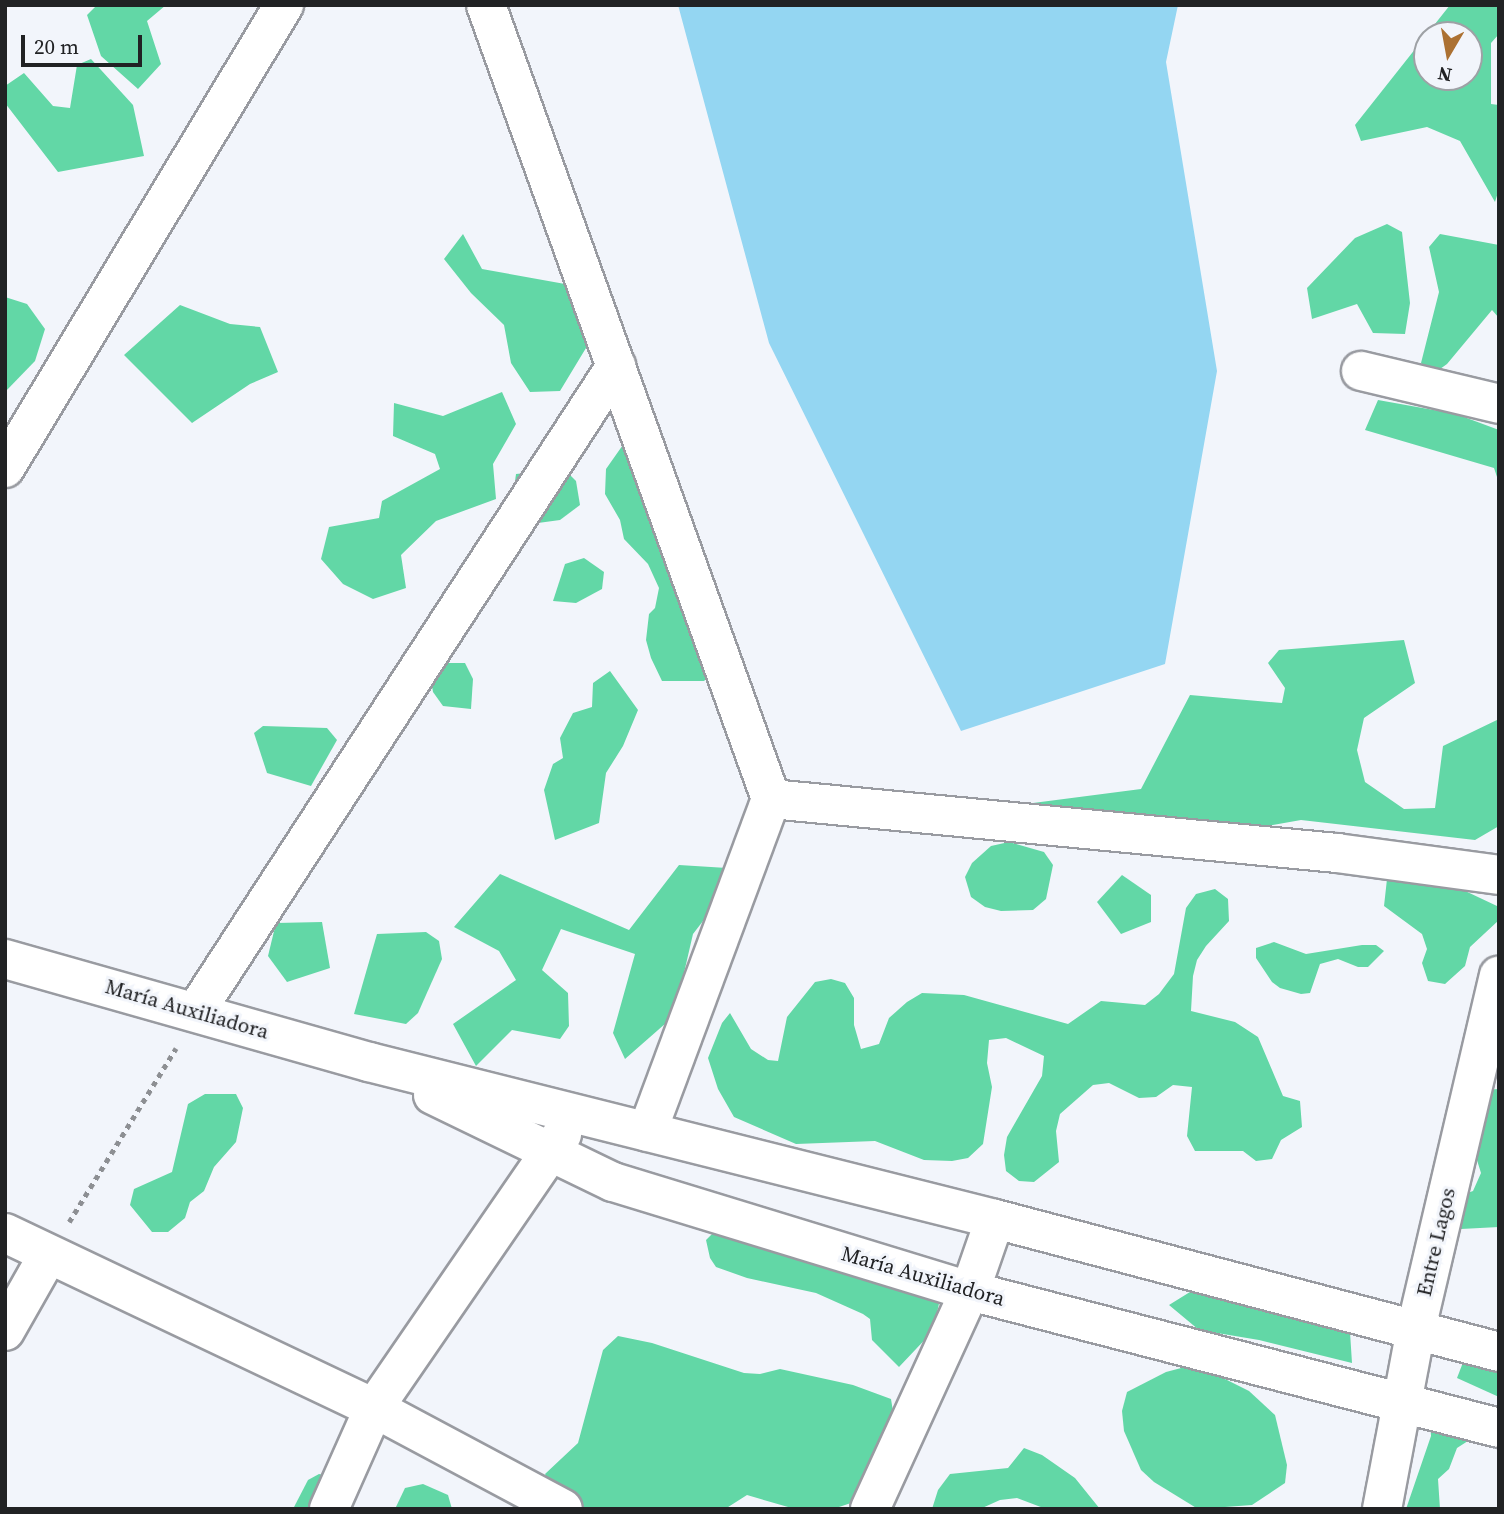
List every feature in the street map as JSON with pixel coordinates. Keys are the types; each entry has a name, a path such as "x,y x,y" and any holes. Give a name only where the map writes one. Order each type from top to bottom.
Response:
{"street":[{"path":"5,468 284,5"},
{"path":"486,5 771,799 647,1132"},
{"path":"196,1011 616,366"},
{"path":"1361,371 1499,404"},
{"path":"771,799 1337,853 1499,874"},
{"name":"María Auxiliadora","path":"5,959 369,1062 995,1219 1499,1352"},
{"name":"Entre Lagos","path":"1381,1509 1404,1403 1416,1329 1499,976"},
{"name":"María Auxiliadora","path":"369,1062 549,1154 613,1182 970,1291 1499,1428"},
{"path":"329,1509 374,1408 575,1115"},
{"path":"870,1509 970,1291 995,1219"},
{"path":"5,1233 374,1408 563,1509"},
{"path":"5,1331 48,1255"}],"path":[{"path":"48,1255 154,1089 196,1011"}],"green space":[{"path":"97,5 166,5 147,21 161,64 138,89 101,56 87,15"},
{"path":"1450,5 1499,5 1499,34 1491,43 1491,104 1499,105 1499,189 1495,202 1460,141 1427,127 1361,141 1355,125 1413,52 1413,91 1483,91 1483,21 1437,21"},
{"path":"91,59 133,105 144,156 58,172 5,103 5,86 24,73 53,106 70,108 77,65"},
{"path":"1387,224 1402,232 1410,303 1405,334 1373,333 1357,304 1312,319 1307,288 1355,238"},
{"path":"463,234 482,269 565,284 589,315 586,348 560,391 530,392 511,363 504,325 471,293 444,259"},
{"path":"1440,234 1499,245 1499,318 1492,310 1447,364 1433,374 1421,363 1439,292 1429,247"},
{"path":"5,297 27,304 45,329 35,361 5,392"},
{"path":"180,305 230,324 260,327 278,372 250,384 192,423 124,355"},
{"path":"502,392 516,424 493,464 496,499 436,521 401,555 406,588 373,599 343,584 321,559 329,527 379,518 382,501 440,469 435,454 393,436 394,403 443,416"},
{"path":"1378,400 1456,414 1499,430 1499,483 1494,468 1365,430"},
{"path":"625,442 713,672 704,681 662,681 651,658 646,640 649,614 655,608 659,588 648,564 624,539 620,520 605,494 606,469"},
{"path":"564,469 576,481 580,505 560,520 538,523 513,496 516,474"},
{"path":"584,558 604,572 602,589 576,603 553,601 565,564"},
{"path":"1404,640 1415,683 1364,718 1357,750 1365,782 1404,809 1435,808 1443,746 1499,719 1499,826 1475,840 1301,820 1148,847 1050,838 1033,803 1141,789 1190,695 1282,703 1285,688 1268,663 1279,650"},
{"path":"441,663 465,663 473,679 471,709 443,706 433,692 430,674"},
{"path":"610,671 638,710 623,746 606,773 599,823 555,840 544,790 553,764 563,758 560,738 573,713 592,707 593,683"},
{"path":"263,726 327,728 337,740 311,786 267,773 254,733"},
{"path":"1009,842 1044,852 1053,865 1046,899 1033,910 1001,911 985,907 971,897 965,877 972,863 991,846"},
{"path":"679,865 743,869 693,934 674,1016 625,1059 613,1033 635,954 561,929 542,970 568,993 569,1026 560,1039 512,1030 476,1066 453,1024 516,980 499,951 454,927 500,874 629,930"},
{"path":"1122,875 1151,895 1151,922 1121,934 1097,902"},
{"path":"1406,875 1444,881 1497,906 1499,920 1470,947 1465,966 1445,984 1428,981 1422,963 1427,949 1422,934 1384,906 1387,879"},
{"path":"1215,889 1228,899 1229,921 1197,960 1193,976 1191,1011 1235,1022 1258,1037 1283,1096 1300,1101 1302,1127 1281,1140 1272,1159 1256,1161 1243,1151 1195,1151 1187,1136 1192,1087 1173,1085 1156,1097 1139,1098 1109,1083 1093,1085 1060,1114 1056,1131 1059,1162 1034,1182 1019,1181 1006,1171 1004,1155 1007,1137 1042,1076 1044,1056 1006,1038 989,1040 987,1063 992,1087 983,1144 968,1158 952,1161 924,1160 875,1141 796,1144 734,1117 718,1089 708,1058 722,1023 730,1013 751,1049 768,1060 778,1061 787,1017 815,982 831,979 845,983 854,998 854,1025 861,1049 879,1044 889,1018 922,993 964,995 1068,1024 1101,1001 1145,1005 1159,994 1174,974 1186,908 1196,894"},
{"path":"322,922 330,968 287,982 268,956 276,923"},
{"path":"426,932 439,941 442,959 418,1013 406,1024 354,1014 377,934"},
{"path":"1274,942 1306,954 1362,945 1376,945 1384,951 1368,967 1358,967 1338,959 1320,964 1310,993 1301,994 1280,988 1272,982 1256,958 1256,948"},
{"path":"1499,1089 1499,1227 1461,1229 1454,1248 1442,1202 1473,1191 1481,1173 1467,1128 1484,1090"},
{"path":"205,1094 236,1094 243,1108 236,1142 214,1167 204,1191 190,1202 185,1218 168,1232 152,1232 130,1205 134,1189 172,1172 188,1104"},
{"path":"731,1232 940,1299 933,1331 899,1367 872,1340 870,1319 863,1314 816,1293 747,1278 716,1267 710,1258 706,1240 712,1234"},
{"path":"1198,1287 1350,1332 1352,1363 1259,1340 1199,1330 1169,1305"},
{"path":"618,1336 652,1343 744,1373 760,1374 780,1369 853,1385 891,1399 895,1424 881,1472 851,1503 836,1508 795,1509 747,1495 725,1509 563,1509 545,1474 578,1443 603,1350"},
{"path":"1499,1347 1499,1397 1457,1378 1467,1352"},
{"path":"1185,1367 1205,1369 1249,1391 1275,1415 1287,1465 1285,1483 1252,1505 1198,1509 1154,1482 1141,1470 1124,1431 1122,1411 1127,1392 1166,1372"},
{"path":"1430,1420 1471,1439 1457,1448 1449,1469 1438,1479 1440,1509 1406,1509 1431,1436"},
{"path":"1024,1448 1042,1455 1075,1478 1100,1509 1046,1509 1017,1498 1000,1500 980,1509 932,1509 938,1490 950,1474 1008,1468"},
{"path":"319,1474 339,1478 352,1498 353,1509 293,1509 308,1480"},
{"path":"423,1484 448,1495 452,1509 395,1509 405,1488"}],"water":[{"path":"678,5 1178,5 1166,62 1217,371 1165,664 961,731 769,343"}]}
